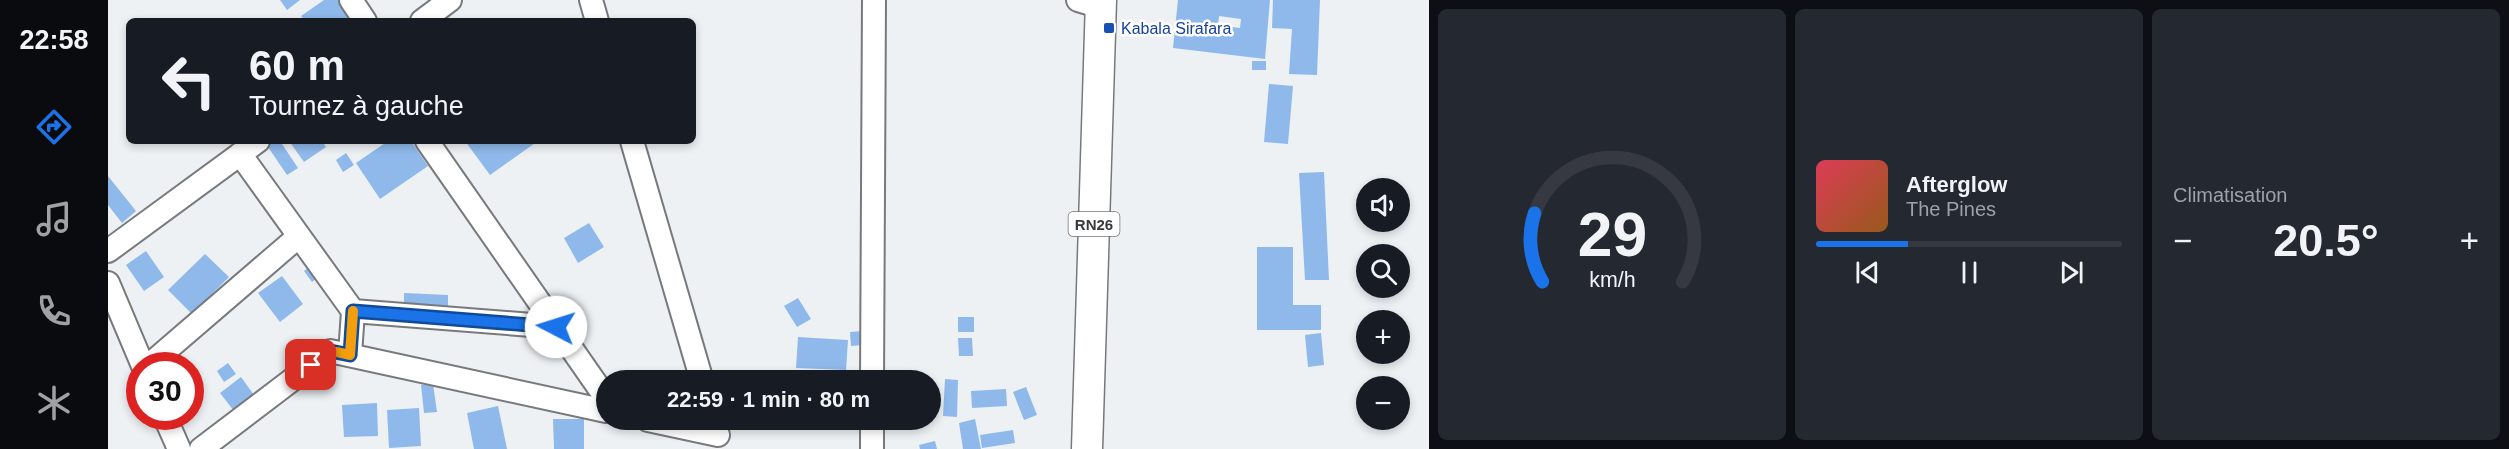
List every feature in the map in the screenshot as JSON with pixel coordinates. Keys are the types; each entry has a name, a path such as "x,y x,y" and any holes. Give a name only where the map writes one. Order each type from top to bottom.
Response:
{"main road":[{"name":"RN26","path":"1087,449 1093,2"}],"street":[{"path":"351,0 363,18"},
{"path":"426,18 450,0"},
{"path":"591,0 596,18"},
{"path":"872,370 874,0"},
{"path":"429,144 596,385"},
{"path":"633,144 699,370"},
{"path":"108,251 249,148 299,236 353,311 350,355"},
{"path":"164,352 299,236"},
{"path":"108,283 137,352"},
{"path":"353,311 556,327"},
{"path":"201,449 330,351 596,409"},
{"path":"171,430 179,449"},
{"path":"695,430 718,435"},
{"path":"872,430 872,449"}],"building":[{"path":"280,0 300,0 287,10"},
{"path":"324,0 345,0 358,18 303,18 301,16"},
{"path":"1178,0 1270,0 1265,59 1173,48","holes":["1219,16 1241,19 1240,28 1218,25"]},
{"path":"1273,0 1320,0 1317,75 1289,74 1292,29 1272,28"},
{"path":"1252,61 1266,61 1266,70 1252,70"},
{"path":"1269,84 1293,86 1288,144 1264,142"},
{"path":"266,144 282,144 298,168 287,175"},
{"path":"291,144 324,144 326,147 304,162"},
{"path":"384,144 413,144 428,166 380,199 356,163"},
{"path":"467,144 534,144 490,175"},
{"path":"346,153 354,165 343,172 336,160"},
{"path":"1324,172 1329,280 1305,280 1299,173"},
{"path":"108,176 136,211 122,223 108,205"},
{"path":"589,223 604,247 578,263 564,238"},
{"path":"1257,247 1293,247 1293,305 1321,305 1321,330 1257,330"},
{"path":"146,251 164,277 144,291 126,265"},
{"path":"205,254 229,277 192,314 168,290"},
{"path":"320,258 329,268 312,282 304,271"},
{"path":"282,276 303,304 280,322 258,293"},
{"path":"404,293 448,295 448,312 404,310"},
{"path":"798,298 811,319 797,327 784,306"},
{"path":"958,317 974,317 974,332 958,332"},
{"path":"863,331 864,345 851,346 850,332"},
{"path":"1321,333 1324,365 1308,367 1305,335"},
{"path":"798,337 848,340 846,370 796,368"},
{"path":"958,338 972,338 973,356 959,356"},
{"path":"228,363 236,374 224,382 217,371"},
{"path":"241,377 254,395 234,411 220,393"},
{"path":"945,379 958,380 957,417 943,416"},
{"path":"433,384 437,412 424,413 421,385"},
{"path":"1026,387 1037,415 1024,420 1013,392"},
{"path":"1006,389 1007,406 972,408 971,391"},
{"path":"377,403 378,436 344,437 342,405"},
{"path":"498,406 507,449 474,449 467,413"},
{"path":"419,408 421,446 389,448 387,410"},
{"path":"553,419 584,419 584,449 554,449"},
{"path":"975,419 981,449 963,449 959,423"},
{"path":"1013,430 1015,443 982,448 980,435"},
{"path":"935,441 937,449 920,449 919,445"}],"slow traffic":[{"path":"337,352 350,355 353,311"}],"place":[{"name":"Kabala Sirafara","path":"1109,28"}],"route":[{"path":"311,365 330,351 350,355 353,311 556,327"}]}
